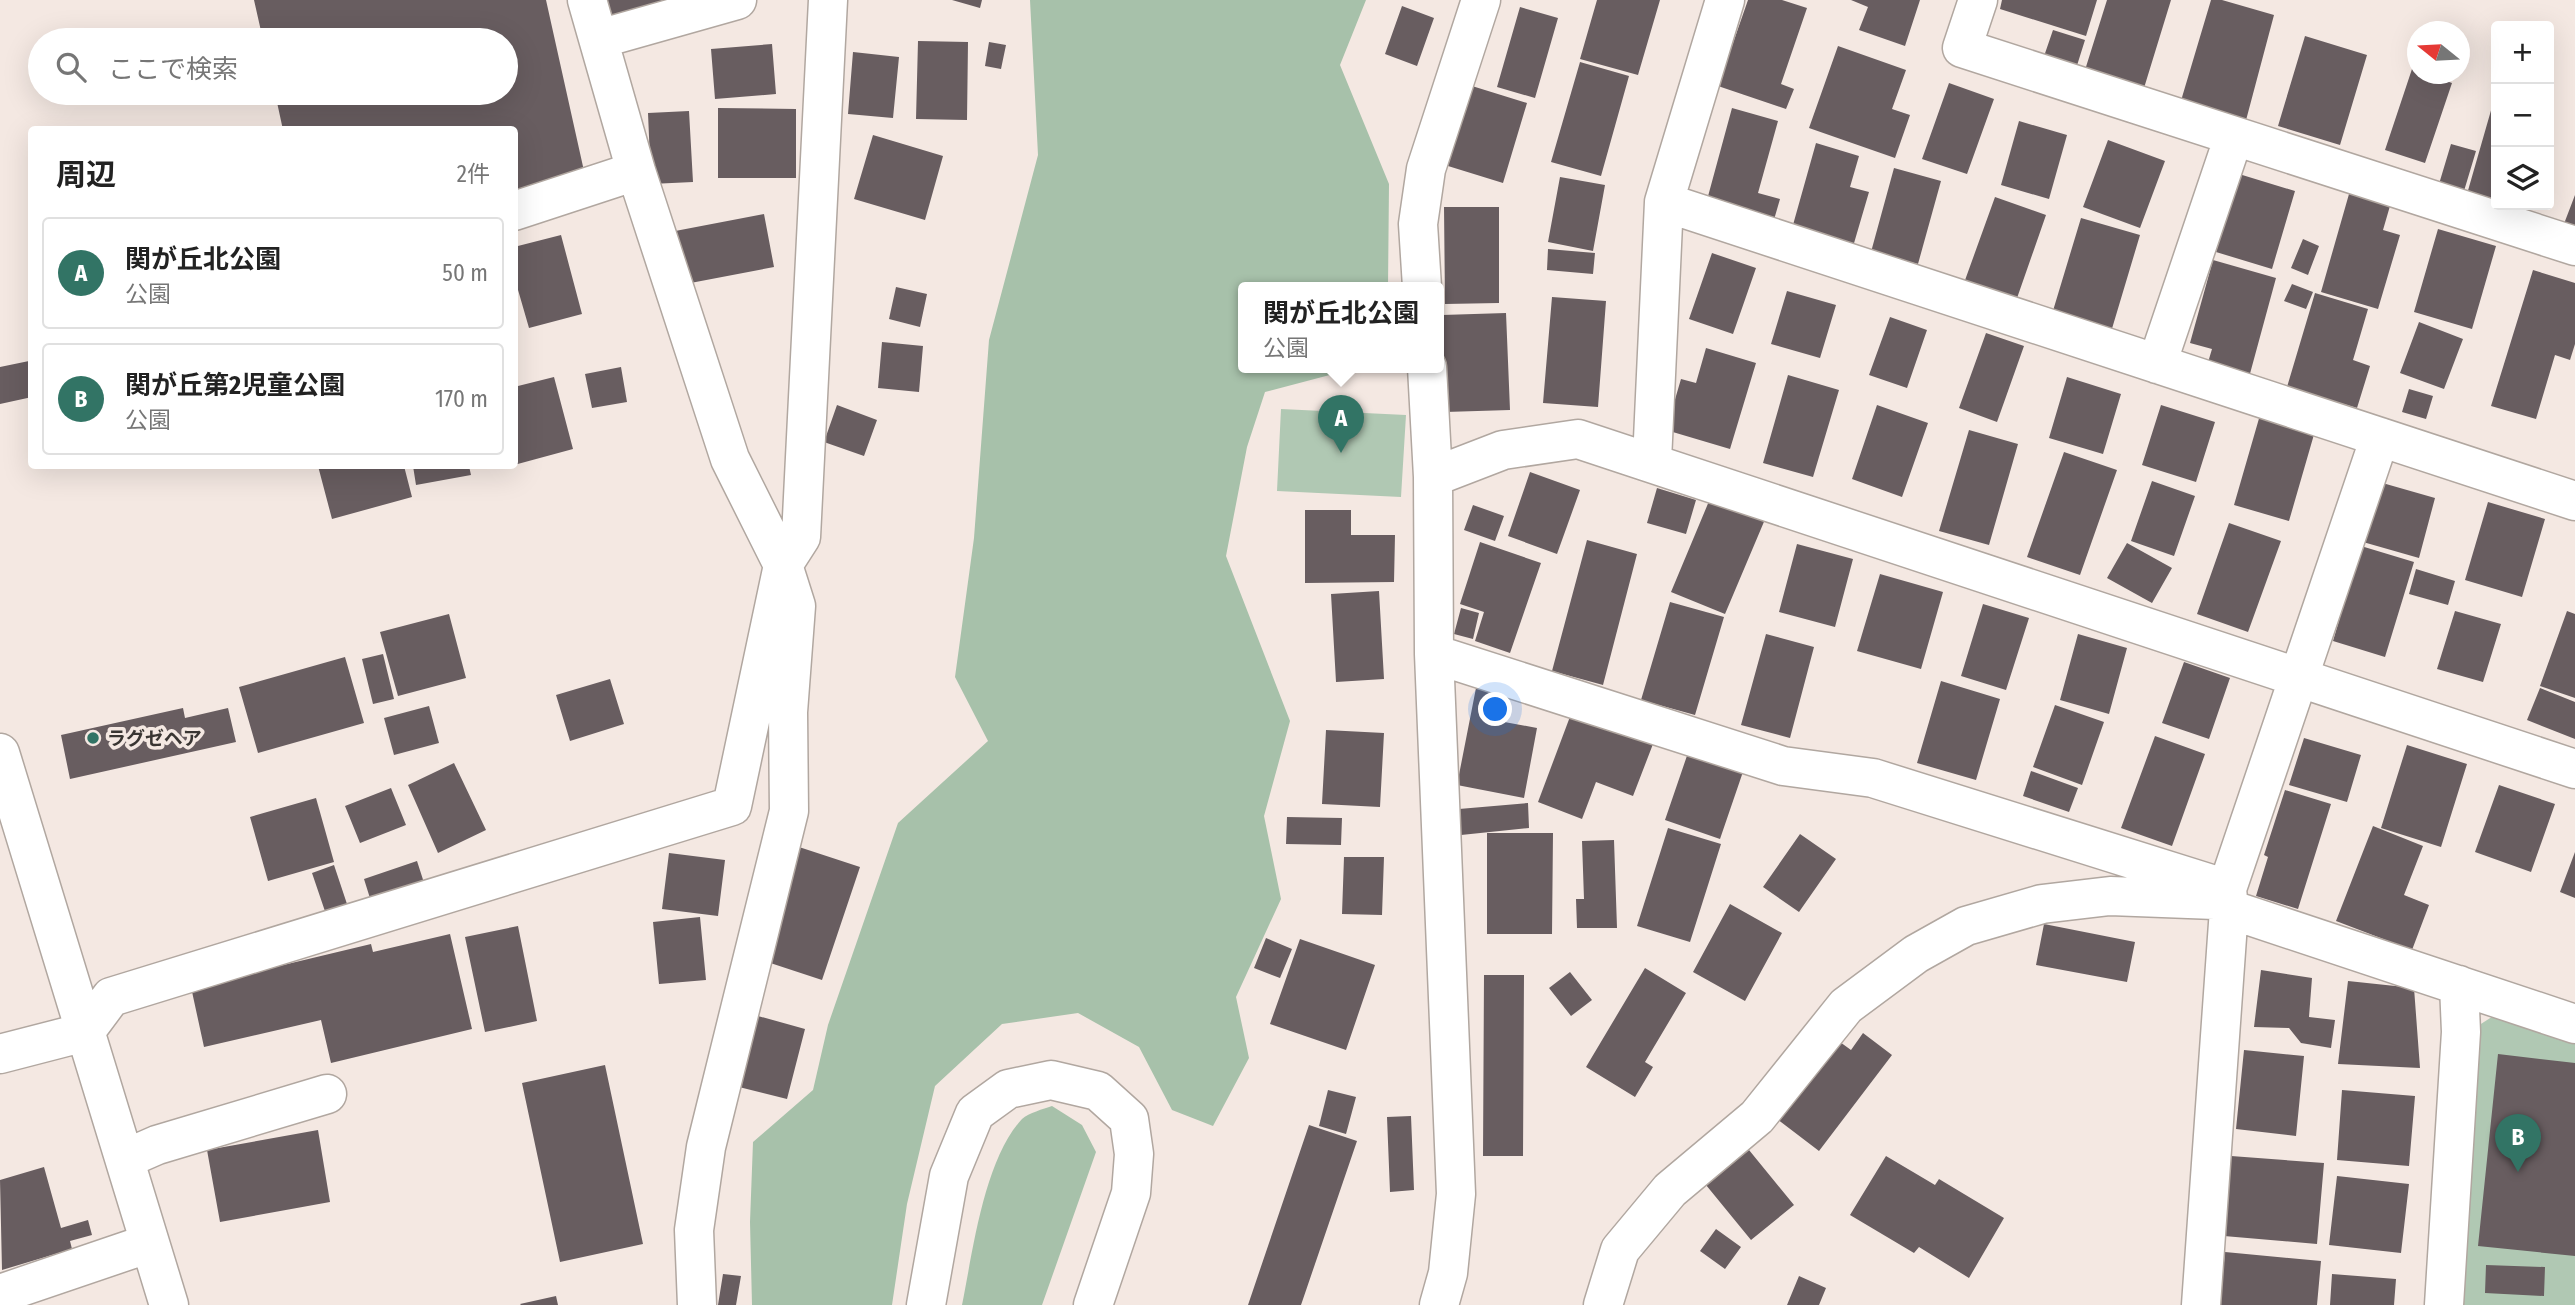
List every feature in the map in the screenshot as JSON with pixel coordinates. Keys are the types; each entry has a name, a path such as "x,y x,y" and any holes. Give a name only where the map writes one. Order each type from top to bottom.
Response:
{"street":[{"path":"587,0 636,171 730,459 783,565 796,606 788,712 789,811 706,1147 694,1230 696,1305"},
{"path":"599,38 737,0"},
{"path":"0,1054 85,1032 110,997 732,806 783,565 801,537 828,0"},
{"path":"1422,282 1419,224 1426,169 1481,0"},
{"path":"1652,461 1664,202 1725,0"},
{"path":"1978,0 1962,48 2575,246"},
{"path":"2157,363 2234,136"},
{"path":"518,210 636,171"},
{"path":"1664,202 2575,501"},
{"path":"1427,373 1433,478 1434,654 1456,1194 1448,1273 1439,1305"},
{"path":"2201,1305 2228,900 2298,676 2380,437"},
{"path":"1433,478 1503,450 1578,439 1652,461 2575,769"},
{"path":"1434,654 1783,766 1873,778 2228,900 2459,985 2575,1024"},
{"path":"0,753 169,1305"},
{"path":"1603,1305 1620,1250 1670,1190 1757,1117 1846,1006 1916,954 1966,926 2042,904 2110,895 2228,900"},
{"path":"2444,1305 2461,1032 2459,985"},
{"path":"926,1305 950,1176 975,1112 1008,1089 1051,1080 1098,1091 1129,1119 1133,1154 1131,1193 1093,1305"},
{"path":"125,1159 157,1145 327,1094"},
{"path":"0,1294 150,1243"}],"green space":[{"path":"1030,0 1366,0 1340,65 1389,184 1388,282 1238,282 1238,373 1337,373 1265,392 1247,447 1226,556 1290,721 1264,816 1281,899 1236,997 1249,1058 1213,1126 1172,1110 1139,1047 1078,1013 1002,1024 935,1086 907,1204 892,1305 752,1305 750,1222 753,1142 813,1090 828,1025 898,823 988,741 955,677 974,538 989,340 1038,155"},
{"path":"1281,409 1406,415 1401,497 1277,491"},
{"path":"2498,1013 2575,1039 2575,1305 2452,1305 2470,1031"},
{"path":"1052,1106 1082,1125 1096,1152 1042,1305 962,1305 982,1207 998,1158 1022,1119"}],"building":[{"path":"254,0 546,0 586,180 518,196 518,126 282,126 278,105 518,105 518,28 260,28"},
{"path":"596,0 716,0 606,34"},
{"path":"952,0 982,0 980,8"},
{"path":"1597,0 1660,0 1638,75 1580,59"},
{"path":"1748,0 1782,0 1807,8 1781,84 1794,89 1786,109 1718,86"},
{"path":"1851,0 1920,0 1905,46 1859,30 1868,7"},
{"path":"2002,0 2097,0 2086,36 2000,9"},
{"path":"2107,0 2171,0 2144,88 2085,70"},
{"path":"2211,0 2222,0 2274,15 2245,124 2180,104"},
{"path":"1402,6 1434,18 1417,66 1385,54"},
{"path":"1520,7 1558,18 1535,98 1497,87"},
{"path":"2053,30 2085,40 2074,75 2041,65"},
{"path":"2305,36 2367,55 2340,145 2278,126"},
{"path":"918,41 968,42 967,120 916,119"},
{"path":"989,42 1006,45 1001,69 985,66"},
{"path":"772,44 776,94 715,99 711,49"},
{"path":"1838,46 1906,70 1892,109 1910,115 1895,158 1809,128"},
{"path":"853,52 899,57 893,118 848,114"},
{"path":"1580,62 1629,76 1601,176 1551,162"},
{"path":"1949,83 1994,99 1967,174 1922,159"},
{"path":"2407,84 2452,84 2425,163 2385,150"},
{"path":"1472,86 1527,103 1503,183 1448,166"},
{"path":"718,108 796,109 796,178 718,178"},
{"path":"1732,108 1778,121 1758,193 1780,199 1771,230 1704,211"},
{"path":"2491,110 2491,201 2467,194"},
{"path":"689,111 693,182 651,184 648,113"},
{"path":"2019,121 2067,135 2049,199 2001,185"},
{"path":"873,135 943,156 925,220 854,199"},
{"path":"2108,140 2165,161 2140,228 2083,207"},
{"path":"1816,143 1859,156 1850,187 1869,192 1852,250 1791,232"},
{"path":"2451,144 2476,151 2464,191 2439,184"},
{"path":"1894,168 1941,181 1918,264 1871,252"},
{"path":"2239,174 2295,191 2272,269 2216,252"},
{"path":"1560,177 1605,185 1593,251 1548,242"},
{"path":"2351,187 2392,199 2383,230 2400,235 2378,309 2321,292"},
{"path":"2575,195 2575,234 2562,229"},
{"path":"1995,197 2046,215 2016,301 1964,283"},
{"path":"1444,207 1499,207 1499,303 1445,304"},
{"path":"764,214 774,267 680,285 670,232"},
{"path":"2081,218 2140,235 2111,332 2052,314"},
{"path":"2438,229 2496,246 2472,329 2414,312"},
{"path":"561,235 582,314 529,328 518,290 518,246"},
{"path":"2303,239 2319,246 2308,275 2291,268"},
{"path":"1548,249 1595,253 1593,274 1547,270"},
{"path":"1712,253 1756,268 1733,334 1689,319"},
{"path":"2213,260 2276,278 2248,381 2206,369 2212,349 2190,343"},
{"path":"2533,270 2575,283 2575,344 2570,360 2555,355 2536,419 2491,406"},
{"path":"2292,284 2313,292 2306,309 2284,301"},
{"path":"896,287 927,294 920,327 889,319"},
{"path":"1787,291 1836,305 1820,358 1771,344"},
{"path":"2315,293 2368,309 2353,360 2370,366 2357,408 2287,387"},
{"path":"1552,297 1606,301 1598,407 1543,403"},
{"path":"1506,313 1510,410 1445,412 1444,315"},
{"path":"1890,317 1927,330 1907,388 1869,375"},
{"path":"2419,322 2463,339 2444,389 2400,373"},
{"path":"1986,333 2024,346 1997,422 1959,408"},
{"path":"882,342 923,346 919,392 878,388"},
{"path":"1706,348 1756,363 1730,449 1666,430 1681,379 1696,383"},
{"path":"28,361 28,398 0,404 0,367"},
{"path":"621,367 627,402 592,408 585,374"},
{"path":"1788,375 1839,390 1813,477 1763,463"},
{"path":"554,377 573,449 518,464 518,386"},
{"path":"2067,377 2121,394 2103,454 2049,438"},
{"path":"2409,389 2433,396 2426,419 2402,412"},
{"path":"837,405 877,420 864,456 824,442"},
{"path":"1877,405 1928,423 1902,497 1852,479"},
{"path":"2161,405 2215,422 2196,482 2142,465"},
{"path":"2260,415 2315,431 2289,521 2234,505"},
{"path":"1969,430 2018,444 1989,545 1939,531"},
{"path":"2064,452 2117,470 2080,575 2027,557"},
{"path":"319,469 405,469 412,497 332,519"},
{"path":"413,469 470,469 471,475 416,485"},
{"path":"1530,472 1580,490 1557,554 1508,536"},
{"path":"2152,481 2195,496 2174,556 2131,541"},
{"path":"2379,482 2435,498 2419,558 2363,542"},
{"path":"1657,488 1696,500 1686,534 1647,523"},
{"path":"1712,494 1766,517 1725,614 1671,592"},
{"path":"2488,502 2545,519 2522,597 2465,580"},
{"path":"1473,505 1504,516 1495,541 1464,530"},
{"path":"1305,510 1351,510 1351,535 1395,535 1394,582 1305,583"},
{"path":"2229,523 2281,541 2248,632 2197,614"},
{"path":"1587,540 1637,554 1603,685 1552,671"},
{"path":"1480,542 1541,563 1510,653 1475,641 1484,612 1460,604"},
{"path":"2127,543 2172,568 2152,603 2107,578"},
{"path":"1797,544 1853,559 1835,627 1779,612"},
{"path":"2361,546 2414,562 2385,657 2333,641"},
{"path":"2416,569 2455,581 2448,605 2409,594"},
{"path":"1880,574 1943,592 1921,669 1857,651"},
{"path":"1379,591 1384,679 1336,682 1331,594"},
{"path":"1670,602 1724,617 1695,715 1641,700"},
{"path":"1983,604 2029,618 2006,690 1961,676"},
{"path":"1461,608 1479,613 1473,639 1454,634"},
{"path":"2455,611 2501,624 2483,682 2437,669"},
{"path":"2567,611 2575,614 2575,698 2540,686"},
{"path":"449,614 466,678 398,696 380,632"},
{"path":"1766,634 1814,647 1790,738 1741,725"},
{"path":"2078,634 2127,648 2109,714 2060,700"},
{"path":"383,654 394,699 373,704 362,659"},
{"path":"345,657 364,723 258,753 239,687"},
{"path":"2184,662 2230,678 2209,739 2162,723"},
{"path":"610,679 624,724 570,741 556,695"},
{"path":"1941,681 2000,699 1976,780 1917,763"},
{"path":"1476,688 1504,693 1499,721 1537,728 1524,798 1457,785"},
{"path":"2540,688 2575,702 2575,739 2527,720"},
{"path":"2055,705 2104,722 2082,785 2033,767"},
{"path":"429,706 439,743 394,755 384,718"},
{"path":"183,708 185,718 228,708 236,742 70,779 61,735"},
{"path":"1571,714 1653,744 1633,796 1596,782 1582,819 1538,802"},
{"path":"1326,730 1384,733 1380,807 1322,804"},
{"path":"2155,736 2205,754 2172,846 2121,828"},
{"path":"2304,738 2361,755 2347,802 2289,785"},
{"path":"1691,744 1746,763 1720,839 1665,820"},
{"path":"2407,745 2467,764 2441,847 2381,828"},
{"path":"454,763 486,830 438,853 408,785"},
{"path":"2031,771 2078,788 2069,812 2023,796"},
{"path":"2499,785 2555,804 2531,872 2475,852"},
{"path":"391,788 406,825 360,843 345,806"},
{"path":"2285,790 2331,804 2298,909 2256,896 2268,857 2264,855"},
{"path":"316,798 334,862 268,881 250,817"},
{"path":"1528,803 1529,828 1461,835 1459,809"},
{"path":"1287,817 1342,818 1341,845 1286,844"},
{"path":"2373,826 2423,846 2404,895 2429,905 2412,950 2336,921"},
{"path":"1668,828 1721,844 1690,942 1637,926"},
{"path":"1487,833 1553,833 1552,934 1487,934"},
{"path":"1800,834 1836,859 1799,912 1763,887"},
{"path":"1614,840 1617,928 1577,928 1576,899 1584,899 1582,841"},
{"path":"799,847 860,867 822,980 761,960"},
{"path":"2575,852 2575,898 2560,892"},
{"path":"669,853 725,860 718,916 662,909"},
{"path":"1344,857 1384,857 1382,915 1342,914"},
{"path":"417,861 427,892 374,911 364,879"},
{"path":"334,865 352,919 330,926 312,873"},
{"path":"1730,904 1782,933 1745,1001 1693,972"},
{"path":"700,917 706,980 659,984 653,922"},
{"path":"2044,924 2135,942 2127,982 2036,965"},
{"path":"518,926 537,1021 485,1032 465,937"},
{"path":"450,934 472,1029 331,1063 321,1020 204,1047 191,987 371,944 373,952"},
{"path":"1266,938 1292,949 1280,978 1254,968"},
{"path":"1300,939 1375,965 1346,1050 1270,1024"},
{"path":"1645,968 1686,993 1645,1062 1653,1067 1635,1097 1586,1067"},
{"path":"2261,970 2312,978 2309,1017 2335,1020 2331,1048 2301,1043 2289,1028 2254,1027"},
{"path":"1570,972 1592,1000 1571,1016 1549,988"},
{"path":"1484,975 1524,975 1523,1156 1483,1156"},
{"path":"2348,981 2414,988 2420,1068 2338,1064"},
{"path":"758,1016 805,1029 787,1099 739,1087"},
{"path":"1863,1033 1892,1055 1819,1151 1773,1116 1833,1037 1851,1050"},
{"path":"2244,1050 2304,1056 2296,1136 2236,1129"},
{"path":"2498,1054 2575,1063 2575,1256 2478,1246"},
{"path":"605,1065 643,1244 560,1262 522,1083"},
{"path":"1328,1090 1356,1097 1346,1134 1319,1126"},
{"path":"2342,1090 2415,1096 2409,1166 2337,1160"},
{"path":"1411,1116 1414,1190 1390,1192 1387,1117"},
{"path":"1309,1125 1357,1141 1301,1305 1248,1305"},
{"path":"318,1130 330,1202 220,1222 207,1150"},
{"path":"1749,1150 1794,1205 1751,1240 1706,1185"},
{"path":"1886,1156 1935,1185 1939,1179 2004,1218 1969,1278 1919,1247 1914,1253 1850,1215"},
{"path":"2231,1156 2324,1163 2317,1244 2224,1236"},
{"path":"44,1167 61,1228 88,1220 92,1235 70,1241 72,1249 2,1270 0,1180"},
{"path":"2337,1176 2409,1184 2401,1253 2329,1245"},
{"path":"1716,1229 1741,1247 1725,1269 1700,1251"},
{"path":"2225,1252 2321,1261 2317,1305 2220,1305"},
{"path":"2486,1265 2545,1267 2544,1296 2485,1293"},
{"path":"723,1274 741,1276 736,1305 718,1305"},
{"path":"2332,1274 2396,1279 2394,1305 2330,1305"},
{"path":"1799,1276 1826,1288 1819,1305 1787,1305"},
{"path":"556,1296 558,1305 520,1304"}],"place":[{"name":"関が丘北公園","path":"1341,453"},
{"name":"ラグゼヘア","path":"93,738"},
{"name":"関が丘第2児童公園","path":"2518,1172"}]}
